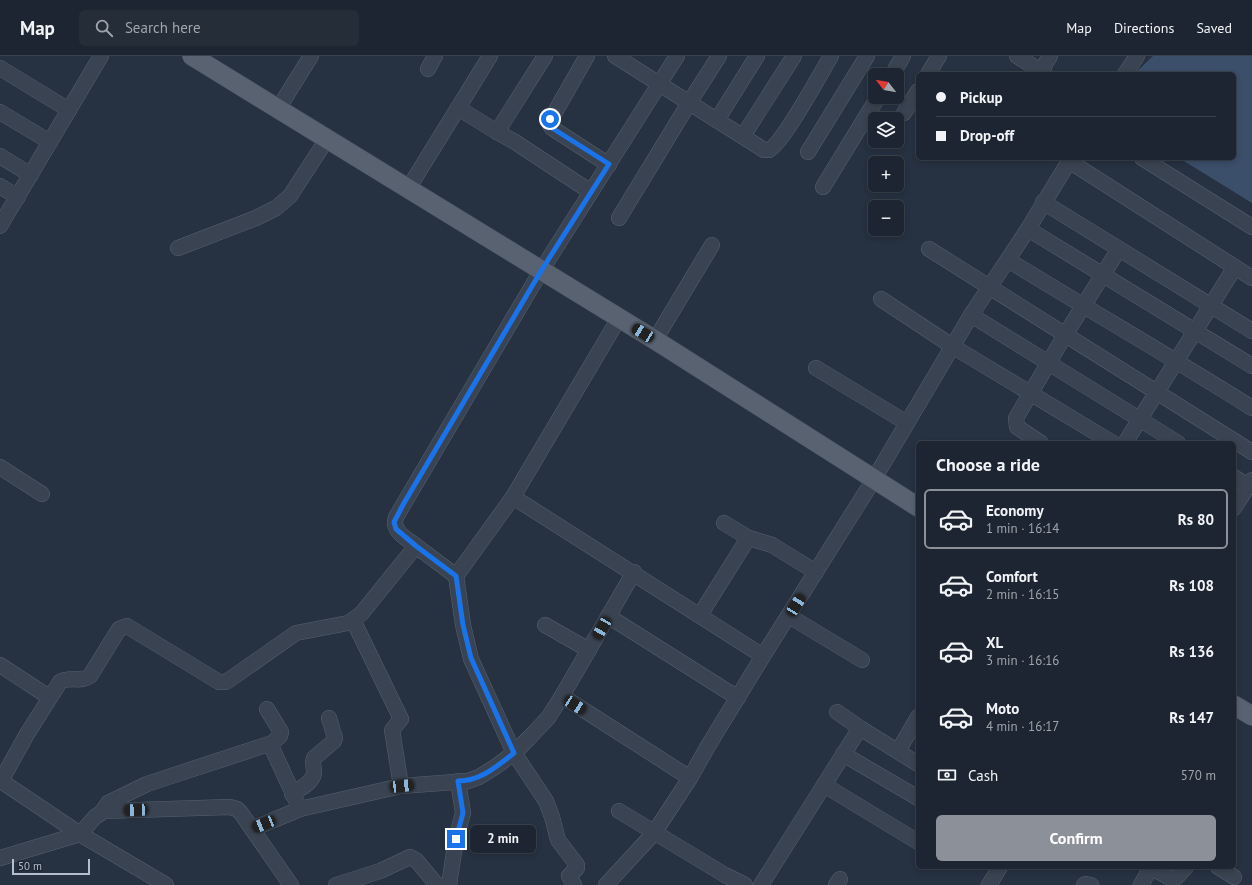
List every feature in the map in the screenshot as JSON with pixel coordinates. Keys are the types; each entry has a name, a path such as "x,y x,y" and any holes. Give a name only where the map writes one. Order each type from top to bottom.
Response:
{"main road":[{"path":"192,56 655,340 916,506"},
{"path":"1236,706 1252,716"}],"street":[{"path":"0,226 101,56"},
{"path":"408,189 490,56"},
{"path":"497,132 545,56"},
{"path":"587,56 550,119 550,125 552,128 609,164"},
{"path":"615,56 632,60 660,85 764,150 769,150 774,147 788,128 831,56"},
{"path":"456,576 396,529 394,522 396,517 541,271 677,56"},
{"path":"619,218 719,56"},
{"path":"717,120 757,56"},
{"path":"743,136 794,56"},
{"path":"808,152 868,56"},
{"path":"896,68 904,56"},
{"path":"929,72 939,56"},
{"path":"1017,56 1041,72"},
{"path":"1042,72 1050,56"},
{"path":"1126,72 1136,56"},
{"path":"278,109 305,58"},
{"path":"0,68 69,110"},
{"path":"904,113 916,94"},
{"path":"823,187 874,104"},
{"path":"458,108 515,142 591,192"},
{"path":"0,112 50,142"},
{"path":"178,248 256,218 276,208 290,196 327,139"},
{"path":"0,156 31,175"},
{"path":"606,885 654,833 690,778 763,656 874,479 970,315 1028,229 1069,160"},
{"path":"1072,160 1252,278"},
{"path":"1145,160 1252,227"},
{"path":"0,186 18,197"},
{"path":"1044,202 1252,331"},
{"path":"1028,229 1196,330 1252,366"},
{"path":"655,340 712,245"},
{"path":"929,249 1235,441"},
{"path":"1038,441 1017,427 1016,418 1032,394 1065,334 1119,249"},
{"path":"1008,260 1176,360 1252,408"},
{"path":"1126,441 1235,267"},
{"path":"881,299 952,346 1110,441"},
{"path":"970,315 1049,362 1175,441"},
{"path":"574,885 569,876 577,868 577,865 558,840 546,801 514,753 471,658 463,625 456,576 513,496 619,318"},
{"path":"816,368 907,423"},
{"path":"1236,442 1252,452"},
{"path":"0,467 42,494"},
{"path":"1236,478 1250,483 1236,505"},
{"path":"513,496 634,572 763,656"},
{"path":"724,523 744,535 746,538 772,545 816,572"},
{"path":"700,615 743,547 747,540 746,538"},
{"path":"166,885 80,834 2,781 2,778 9,765 49,697 65,679 86,679 90,676 119,629 127,626 222,683 226,682 296,633 309,629 348,624 354,620 361,614 416,546"},
{"path":"252,829 300,809 402,786 468,781 479,777 514,753 548,718 634,572"},
{"path":"608,616 738,698"},
{"path":"789,616 862,660"},
{"path":"354,620 401,719 392,730 402,786"},
{"path":"545,626 589,650"},
{"path":"0,665 49,697"},
{"path":"562,696 690,778"},
{"path":"101,813 108,803 147,784 272,743 280,736 281,732 267,709"},
{"path":"837,712 916,763"},
{"path":"292,794 311,780 315,773 313,761 315,756 334,741 335,738 329,718"},
{"path":"898,751 916,720"},
{"path":"761,885 860,728"},
{"path":"272,743 272,748 300,809"},
{"path":"843,754 916,797"},
{"path":"449,885 456,839 463,813 458,781"},
{"path":"824,784 916,841"},
{"path":"0,858 80,834 95,817 104,811 230,807 237,809 242,813 291,885"},
{"path":"619,811 654,833 722,880 746,885"},
{"path":"336,885 380,871 410,857 417,861 437,885"},
{"path":"989,885 999,869"},
{"path":"1141,885 1150,869"},
{"path":"1154,869 1172,879 1177,878 1184,869"},
{"path":"1221,869 1234,877"},
{"path":"1084,885 1091,885"}],"water":[{"path":"1153,56 1252,56 1252,203 1182,160 1236,160 1236,72 1136,72"}],"route":[{"path":"456,839 463,813 458,781 468,781 479,777 514,753 471,658 463,625 456,576 396,529 394,522 541,271 609,164 552,128 550,125 550,119"}]}
